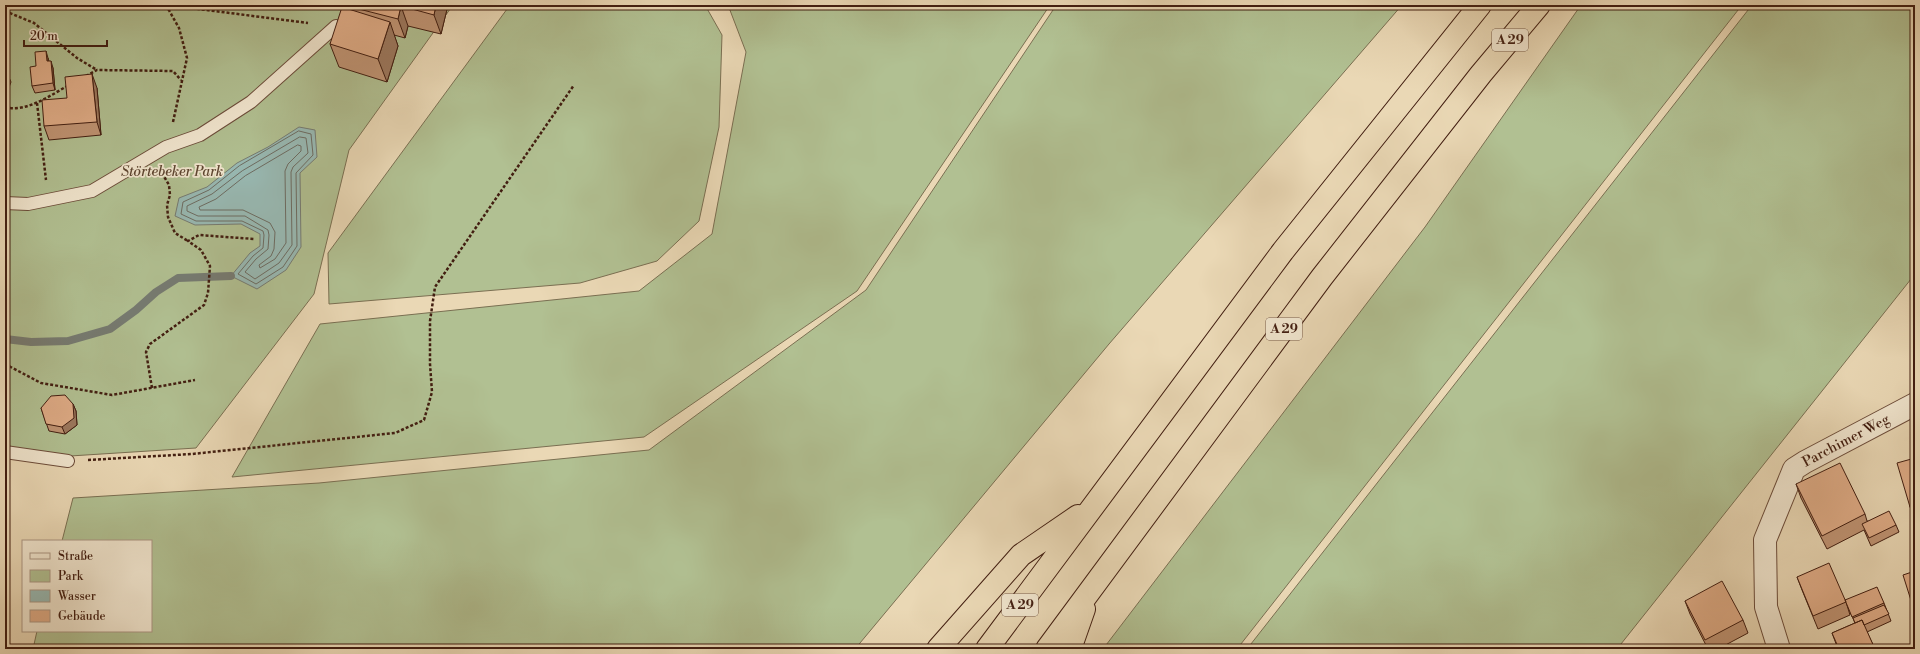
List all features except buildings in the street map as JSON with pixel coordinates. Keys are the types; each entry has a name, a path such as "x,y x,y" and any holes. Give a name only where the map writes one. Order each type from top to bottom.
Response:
{"highway":[{"name":"A 29","path":"987,649 1283,251 1480,5"},
{"name":"A 29","path":"1047,649 1091,587 1322,277 1481,74 1539,5"},
{"path":"938,649 1022,555 1091,508"},
{"path":"1070,649 1091,587"}],"street":[{"name":"Parchimer Weg","path":"1779,649 1766,607 1765,540 1794,469 1915,404"}],"lane":[{"path":"5,203 28,204 92,191 166,147 200,135 251,102 336,26"},
{"path":"5,452 68,461"}],"path":[{"path":"167,5 336,26"},
{"path":"166,147 187,58 179,28 167,5"},
{"path":"5,11 34,23 76,58 97,70 173,72 182,80"},
{"path":"84,77 97,70"},
{"path":"5,107 12,109 36,103 70,85"},
{"path":"68,461 192,454 395,433 424,420 432,392 430,364 430,321 435,287 574,85"},
{"path":"36,103 48,200"},
{"path":"149,157 160,168 169,185 170,195 167,205 168,217 175,233 201,250 210,266 208,293 204,305 150,344 146,352 152,388"},
{"path":"188,241 199,235 254,239"},
{"path":"5,364 41,383 112,395 195,380"}],"green space":[{"name":"Störtebeker Park","path":"5,5 453,5 349,150 314,294 196,448 70,456 5,448"},
{"path":"510,5 705,5 722,35 719,127 699,221 657,261 580,283 329,304 328,253"},
{"path":"728,5 1050,5 857,291 644,437 232,477 320,324 639,291 712,234 746,52"},
{"path":"1054,5 1402,5 1109,344 855,649 33,649 37,632 152,632 152,540 62,540 73,498 319,483 649,450 866,290 1053,10"},
{"path":"1581,5 1742,5 1237,649 1103,649 1425,227"},
{"path":"1752,5 1915,5 1915,274 1617,649 1247,649"}],"water":[{"path":"299,127 315,130 317,157 300,173 301,247 286,270 257,289 231,276 250,253 260,246 260,234 241,224 195,225 175,216 179,198 207,187 237,163 268,147"}],"waterway":[{"path":"5,339 31,342 68,341 110,329 136,310 156,292 178,278 231,276"}]}
